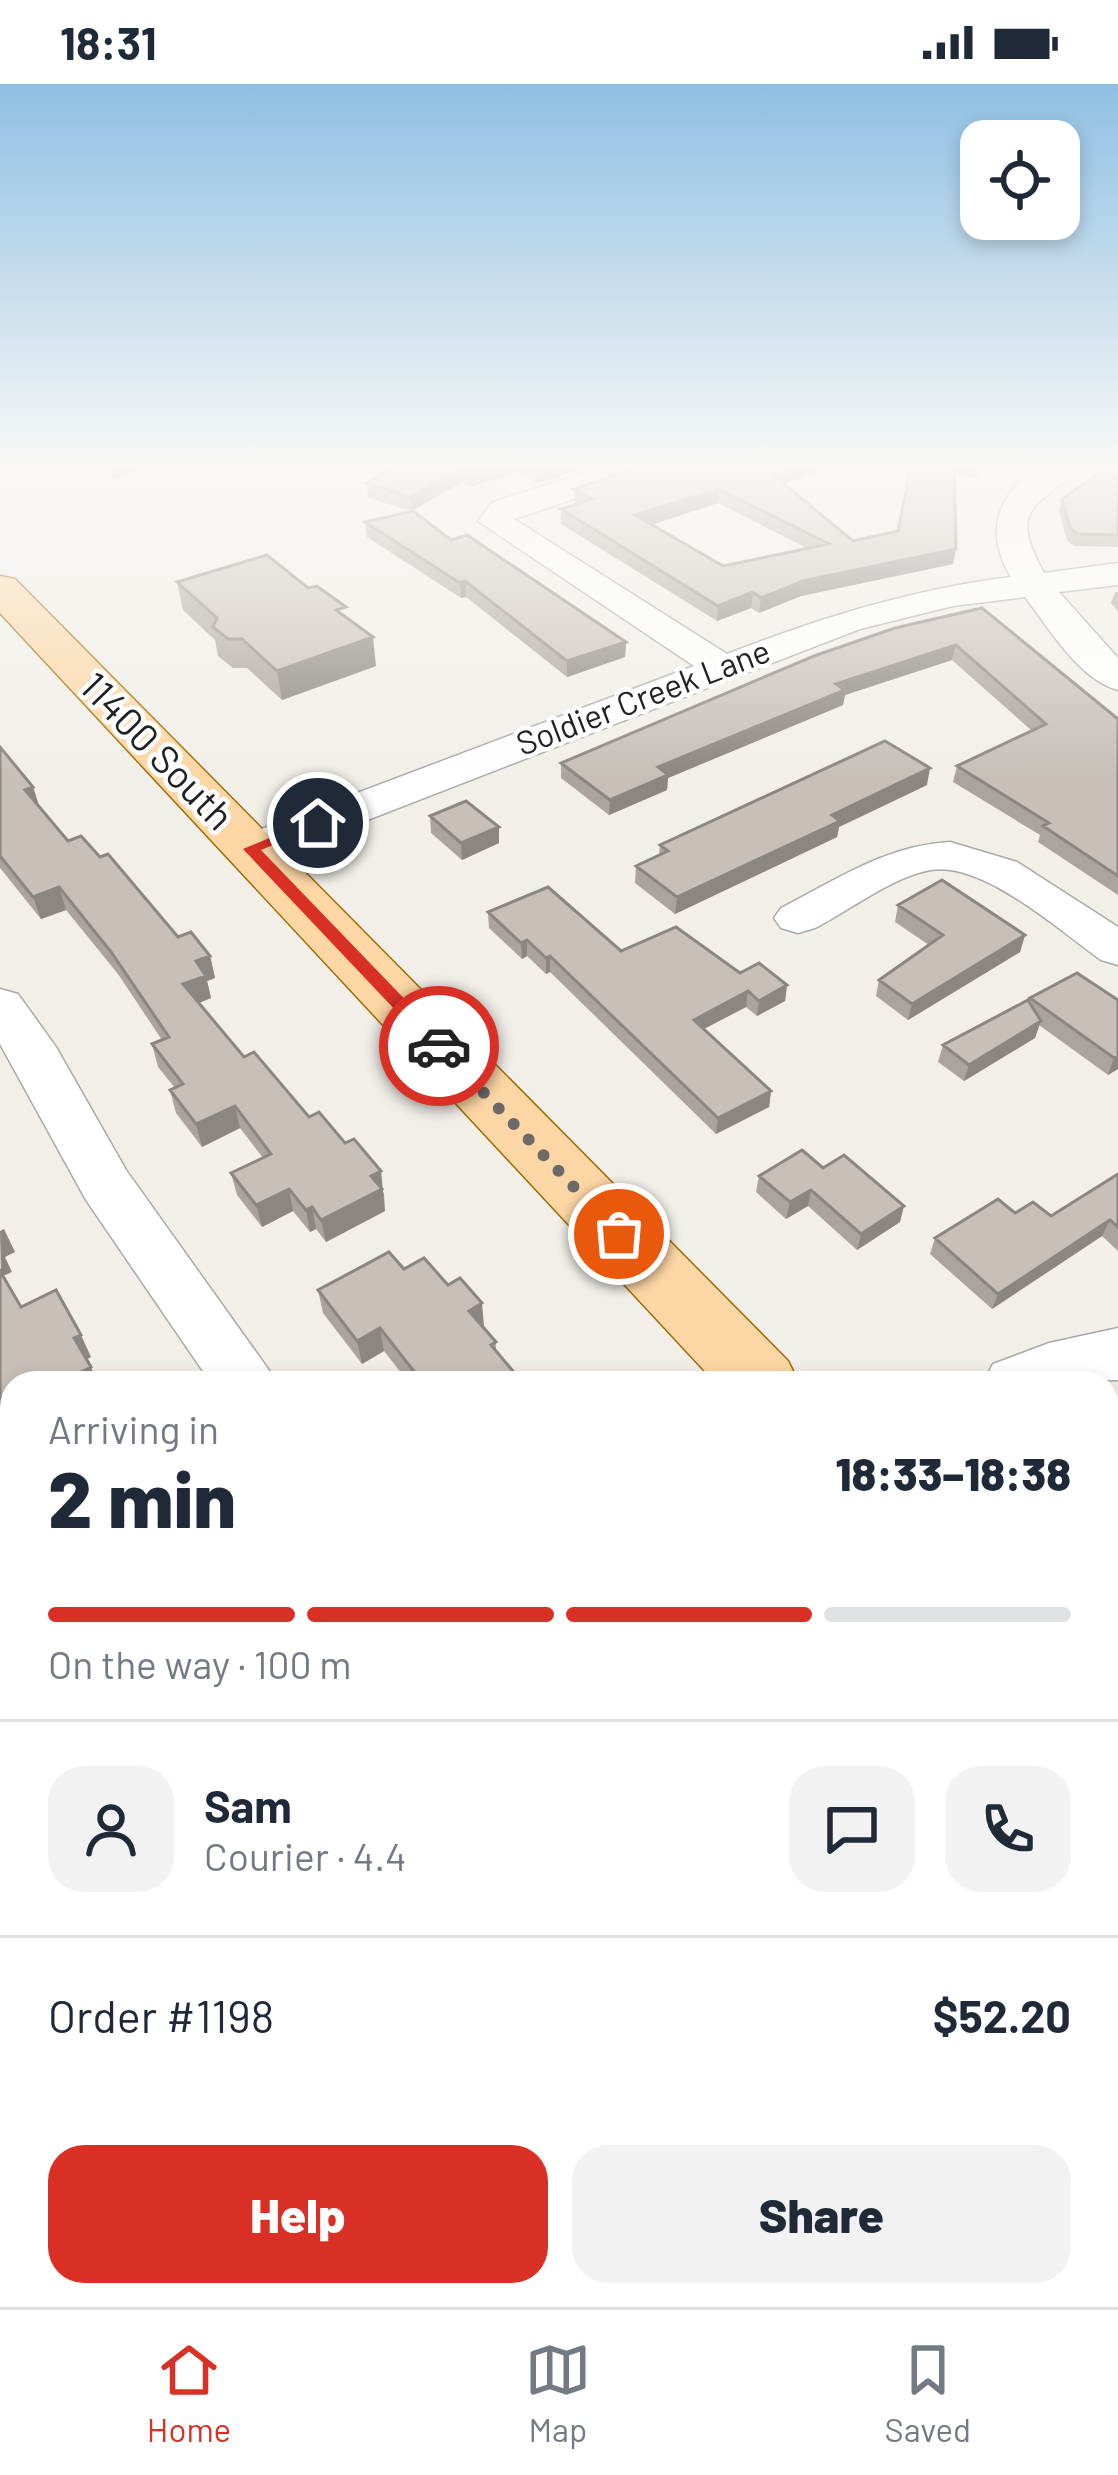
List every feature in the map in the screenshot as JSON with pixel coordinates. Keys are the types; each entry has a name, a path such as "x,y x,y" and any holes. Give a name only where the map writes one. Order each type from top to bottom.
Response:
{"main road":[{"name":"11400 South","path":"0,588 751,1371"}],"street":[{"path":"570,570 721,667"},
{"path":"1024,570 1085,648 1118,678"},
{"name":"Soldier Creek Lane","path":"251,849 721,667 882,611 1118,574"},
{"path":"798,918 913,862 954,856 996,870 1118,949"},
{"path":"0,1006 38,1060 106,1185 238,1371"},
{"path":"1044,1371 1118,1354"}],"building":[{"path":"218,570 285,570 308,588 317,586 346,607 336,610 373,637 277,671 242,639 228,639 213,627 217,618 177,582"},
{"path":"439,570 519,570 626,642 567,661 465,581 460,583"},
{"path":"659,570 857,570 803,581 761,598 753,592 718,606"},
{"path":"982,608 1118,719 1118,876 1043,826 1049,823 957,766 1046,724 956,645 836,684 845,690 658,767 668,775 610,800 561,763 814,656 895,628"},
{"path":"885,741 930,768 832,815 840,821 677,897 636,866 668,851 660,845"},
{"path":"0,747 33,787 25,790 68,841 81,836 100,857 108,854 178,937 191,932 210,956 196,961 206,976 183,984 244,1057 254,1052 309,1117 319,1112 345,1143 354,1139 381,1171 371,1176 382,1189 321,1220 289,1189 256,1205 231,1173 271,1154 235,1106 196,1124 170,1090 183,1084 152,1044 169,1037 111,952 59,887 33,897 0,856"},
{"path":"466,801 499,827 461,843 430,816"},
{"path":"942,880 1025,935 912,1004 879,980 943,935 898,905"},
{"path":"548,887 621,951 676,927 740,973 759,963 787,985 759,1001 748,991 694,1020 771,1091 718,1118 550,956 546,958 527,940 521,943 488,912"},
{"path":"1077,973 1118,1000 1118,1056 1114,1058 1030,998"},
{"path":"1028,1000 1041,1021 969,1065 943,1045"},
{"path":"802,1150 823,1168 844,1155 904,1206 861,1234 811,1190 790,1202 759,1176"},
{"path":"1118,1174 1118,1227 1110,1220 998,1294 935,1238 998,1199 1015,1213 1033,1202 1051,1216"},
{"path":"389,1252 404,1269 424,1258 448,1285 460,1278 482,1303 469,1311 513,1371 414,1371 380,1328 357,1341 318,1290"},
{"path":"0,1271 21,1307 56,1290 81,1335 74,1338 91,1367 83,1371 0,1371"}],"way so far":[{"path":"439,1046 619,1234"}],"route":[{"path":"318,823 251,849 439,1046"}]}
